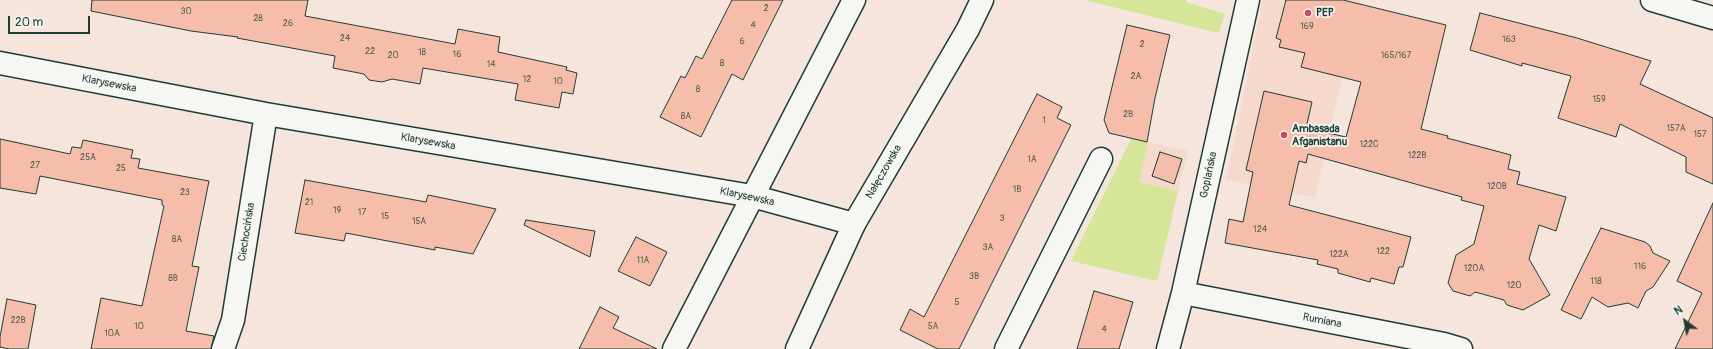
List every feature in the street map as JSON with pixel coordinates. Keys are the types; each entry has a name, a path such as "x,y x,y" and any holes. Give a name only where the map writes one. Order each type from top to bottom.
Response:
{"street":[{"path":"674,349 854,0"},
{"name":"Nałęczowska","path":"797,349 854,224 968,29 982,0"},
{"name":"Goplańska","path":"1168,349 1183,293 1248,0"},
{"path":"1652,0 1713,18"},
{"name":"Klarysewska","path":"0,63 266,114 752,196 854,224"},
{"name":"Ciechocińska","path":"223,349 233,320 266,114"},
{"path":"1006,349 1101,159"},
{"name":"Rumiana","path":"1183,293 1444,344 1461,349"}],"shaded area":[{"path":"1263,0 1360,0 1315,197 1226,180"},
{"path":"1148,142 1188,151 1178,191 1139,182"}],"green space":[{"path":"1084,0 1186,0 1186,2 1225,14 1219,33"},
{"path":"1131,139 1148,142 1139,182 1178,191 1157,281 1071,261"}],"building":[{"path":"92,0 308,0 305,16 455,44 458,29 500,37 498,52 567,67 566,70 577,73 573,94 562,92 559,108 515,100 518,84 423,68 420,84 392,79 382,82 369,80 364,74 333,68 335,56 237,38 238,37 191,31 91,11"},
{"path":"732,0 783,0 743,80 732,74 701,137 660,117 681,76 685,78 696,56 702,59"},
{"path":"1286,0 1343,0 1446,25 1421,129 1448,136 1447,138 1511,155 1508,169 1520,172 1517,184 1566,197 1556,231 1539,225 1529,259 1550,295 1523,310 1507,305 1504,300 1475,292 1470,296 1453,291 1448,283 1456,255 1474,244 1484,206 1461,200 1462,197 1308,154 1306,163 1299,161 1289,205 1411,237 1403,267 1399,267 1394,284 1371,278 1370,282 1338,273 1338,269 1317,264 1318,260 1225,243 1229,219 1243,222 1253,172 1246,170 1264,91 1312,102 1306,128 1346,137 1361,82 1301,67 1305,53 1279,47 1281,40 1276,38"},
{"path":"1480,13 1577,38 1651,61 1640,84 1713,118 1713,184 1686,172 1686,157 1620,124 1616,137 1558,118 1571,76 1522,63 1522,66 1470,50"},
{"path":"1127,25 1170,35 1155,98 1147,142 1109,133 1104,120"},
{"path":"1037,94 1062,107 1057,118 1071,125 959,349 938,349 900,330 910,309 924,317"},
{"path":"0,139 70,154 72,147 81,148 83,140 133,150 131,158 140,159 138,168 209,181 192,266 199,267 186,331 214,336 211,349 91,349 101,298 142,306 164,206 162,205 162,200 40,176 36,194 0,188"},
{"path":"1160,152 1182,159 1174,184 1152,176"},
{"path":"305,180 426,202 428,195 496,209 473,254 435,247 435,250 346,233 344,241 295,233"},
{"path":"1713,203 1713,349 1675,349 1702,293 1677,281"},
{"path":"526,220 595,231 590,257 524,225"},
{"path":"1601,228 1645,242 1650,246 1653,253 1670,261 1653,287 1646,291 1638,308 1628,303 1608,307 1592,297 1581,319 1561,310"},
{"path":"636,237 667,252 650,286 618,271"},
{"path":"1094,291 1133,302 1119,349 1077,349"},
{"path":"7,299 36,305 28,349 9,349 0,347 0,337"},
{"path":"600,307 619,317 613,328 657,349 579,349"}],"place":[{"name":"PEP","path":"1308,13"},
{"name":"Ambasada Afganistanu","path":"1284,135"}]}
